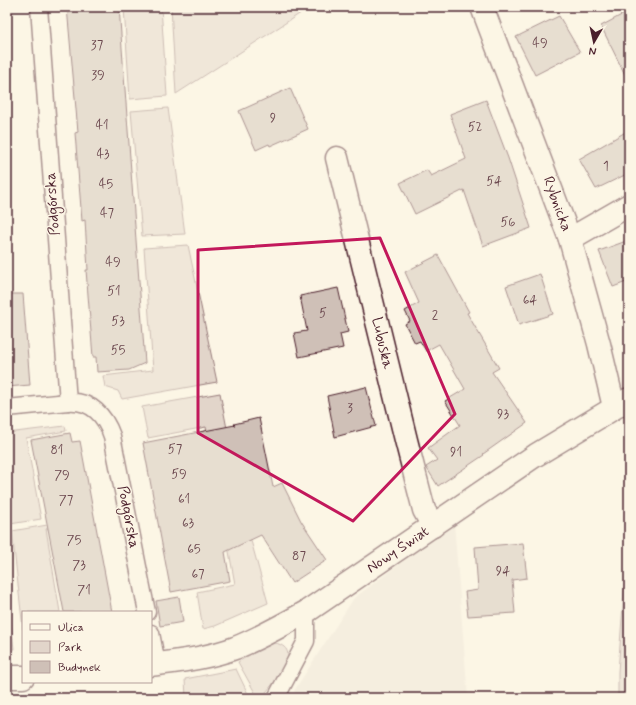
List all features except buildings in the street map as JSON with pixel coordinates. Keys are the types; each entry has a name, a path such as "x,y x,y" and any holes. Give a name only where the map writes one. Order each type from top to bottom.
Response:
{"street":[{"name":"Rybnicka","path":"482,7 570,239 599,344 622,403"},
{"name":"Lubuska","path":"337,158 424,510 434,526"},
{"path":"570,239 629,205"},
{"name":"Nowy Świat","path":"154,665 191,659 233,648 275,629 306,612 536,455 622,403"},
{"path":"7,677 22,676"}],"lane":[{"name":"Podgórska","path":"39,7 68,402"},
{"name":"Podgórska","path":"7,408 83,402 91,407 108,423 114,444 147,611"},
{"path":"276,698 306,641 306,612"},
{"path":"152,644 154,665"}],"highlighted area":[{"path":"380,238 455,414 353,521 198,433 198,250"}],"shaded area":[{"path":"454,523 468,698 298,698 294,691 354,598"}],"green space":[{"path":"124,7 161,7 167,96 130,99"},
{"path":"171,7 310,7 176,94"},
{"path":"168,108 185,234 142,236 131,111"},
{"path":"188,245 217,382 122,399 118,391 105,387 103,376 153,370 144,248"},
{"path":"220,393 244,515 268,603 215,626 203,629 197,592 235,584 206,427 148,438 142,407"},
{"path":"65,426 66,431 26,438 41,519 10,524 7,499 7,433"},
{"path":"83,519 83,522 46,529 60,611 22,611 22,620 12,531"},
{"path":"629,559 629,698 618,698 618,672 624,591"},
{"path":"7,588 14,649 7,649"},
{"path":"271,642 282,646 287,651 288,658 285,667 273,684 261,698 258,698 238,662"},
{"path":"236,669 250,698 186,698 185,679"}]}
